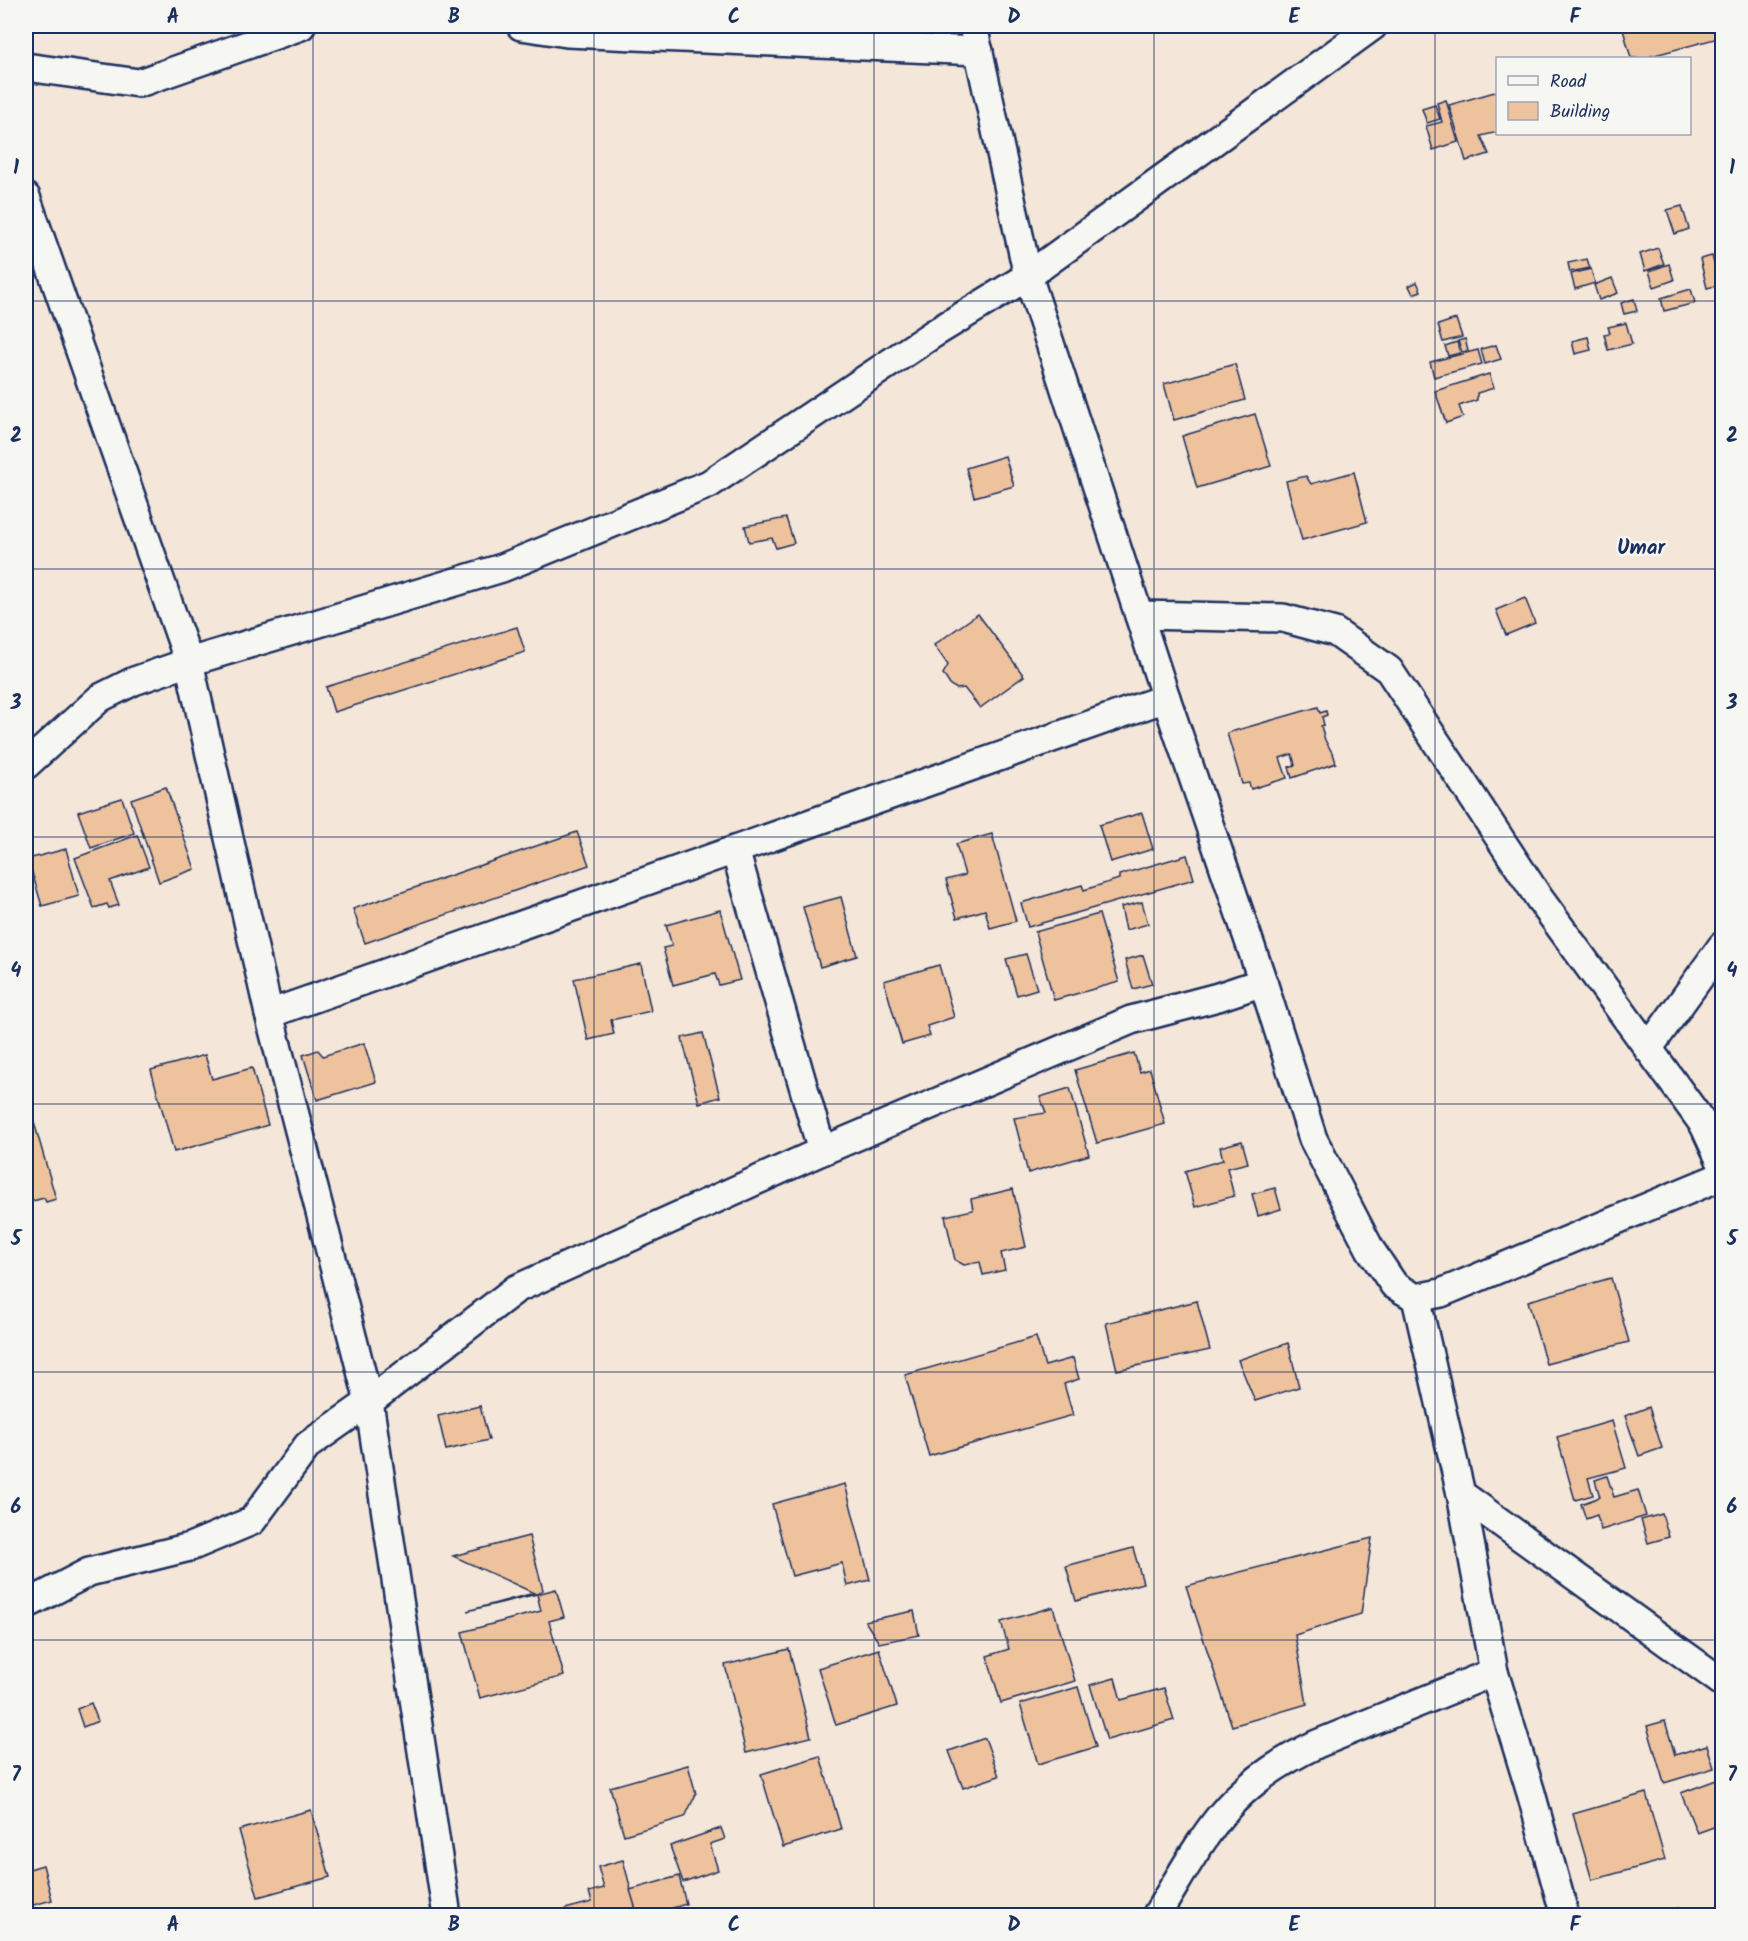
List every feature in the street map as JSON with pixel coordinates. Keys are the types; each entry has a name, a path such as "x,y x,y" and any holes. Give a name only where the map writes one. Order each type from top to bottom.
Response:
{"street":[{"path":"26,67 139,83 296,26"},
{"path":"521,26 567,33 978,51"},
{"path":"973,26 1028,276 1313,1139 1370,1249 1394,1285 1416,1298 1441,1293 1722,1176"},
{"path":"26,765 100,698 134,681 189,662 502,568 709,484 933,334 1028,276 1373,26"},
{"path":"26,197 189,662 269,1014 369,1402 447,1916"},
{"path":"1139,615 1283,618 1335,632 1389,670 1539,898 1704,1125 1722,1164"},
{"path":"269,1014 1166,698"},
{"path":"735,850 822,1151"},
{"path":"1648,1049 1722,946"},
{"path":"26,1605 89,1572 190,1547 252,1521 308,1445 369,1402 516,1289 822,1151 1131,1020 1218,997 1263,982"},
{"path":"1416,1298 1461,1494 1494,1672 1565,1916"},
{"path":"1461,1494 1722,1682"},
{"path":"1156,1916 1204,1837 1222,1813 1266,1773 1290,1757 1317,1744 1494,1672"}],"building":[{"path":"1622,26 1722,26 1722,37 1648,57 1631,57"},
{"path":"1496,92 1496,132 1481,136 1489,154 1466,161 1449,105"},
{"path":"1446,100 1458,142 1433,150 1426,126 1442,122 1437,103"},
{"path":"1435,105 1440,119 1427,123 1422,109"},
{"path":"1682,206 1689,229 1675,234 1667,210"},
{"path":"1658,248 1664,264 1645,271 1640,254"},
{"path":"1712,256 1720,285 1707,288 1700,259"},
{"path":"1587,259 1590,268 1570,272 1568,263"},
{"path":"1669,264 1674,280 1654,287 1649,271"},
{"path":"1591,269 1595,283 1575,289 1571,274"},
{"path":"1612,278 1618,293 1599,300 1594,285"},
{"path":"1417,282 1421,291 1413,294 1409,286"},
{"path":"1691,289 1695,303 1664,311 1661,298"},
{"path":"1634,299 1637,311 1624,314 1621,303"},
{"path":"1456,319 1462,337 1443,342 1438,325"},
{"path":"1626,323 1632,344 1608,350 1604,334 1610,333 1608,327"},
{"path":"1588,337 1591,350 1575,354 1572,341"},
{"path":"1465,339 1468,351 1462,352 1458,341"},
{"path":"1457,342 1460,353 1448,356 1445,346"},
{"path":"1496,345 1501,359 1485,364 1481,349"},
{"path":"1478,350 1482,364 1434,377 1430,362"},
{"path":"1235,364 1245,400 1174,420 1164,384"},
{"path":"1489,374 1494,388 1477,393 1477,400 1459,406 1463,417 1446,423 1435,391"},
{"path":"1255,414 1271,466 1197,488 1182,436"},
{"path":"1005,456 1014,486 974,497 966,468"},
{"path":"1354,472 1367,522 1302,540 1286,481 1306,476 1311,484"},
{"path":"786,518 794,543 776,548 772,538 749,542 745,526"},
{"path":"1525,598 1535,623 1506,635 1496,610"},
{"path":"978,614 1024,676 980,708 964,688 957,689 950,685 943,674 948,665 934,645"},
{"path":"517,627 525,652 334,712 326,687"},
{"path":"1318,707 1320,713 1326,711 1327,715 1322,717 1324,725 1321,726 1336,763 1292,778 1289,767 1295,765 1292,754 1280,758 1287,778 1251,789 1249,783 1242,784 1227,733"},
{"path":"166,787 195,869 159,882 131,799"},
{"path":"122,798 134,833 91,848 78,812"},
{"path":"1142,813 1153,849 1110,862 1099,825"},
{"path":"577,832 589,865 365,943 353,909"},
{"path":"992,834 1016,921 990,928 985,910 957,918 946,880 965,875 956,844"},
{"path":"137,835 149,867 110,881 119,905 109,908 107,904 94,908 75,858"},
{"path":"66,849 79,896 42,906 28,859"},
{"path":"1187,855 1194,879 1028,927 1021,903 1082,885 1084,890 1119,879 1119,875"},
{"path":"841,897 857,956 820,967 803,907"},
{"path":"1142,902 1148,924 1126,930 1121,907"},
{"path":"720,910 740,980 719,985 715,974 673,985 663,948 672,946 666,925"},
{"path":"1099,914 1119,982 1054,1000 1035,932"},
{"path":"1026,954 1037,989 1017,995 1006,959"},
{"path":"1143,955 1152,984 1133,989 1125,960"},
{"path":"641,964 651,1011 611,1020 614,1034 588,1040 574,979"},
{"path":"939,965 954,1017 927,1026 930,1036 902,1044 884,981"},
{"path":"703,1033 720,1097 699,1103 682,1038"},
{"path":"364,1043 376,1082 317,1100 303,1055 318,1050 323,1056"},
{"path":"1134,1053 1140,1072 1150,1069 1165,1124 1097,1143 1075,1070"},
{"path":"205,1055 212,1079 252,1068 268,1125 174,1152 151,1070"},
{"path":"1070,1088 1089,1155 1028,1173 1014,1118 1046,1113 1040,1097"},
{"path":"26,1101 28,1101 56,1199 46,1202 44,1198 26,1203"},
{"path":"1242,1141 1248,1163 1227,1168 1234,1196 1195,1207 1185,1171 1223,1160 1220,1147"},
{"path":"1275,1188 1281,1209 1258,1216 1252,1194"},
{"path":"1013,1189 1026,1247 1001,1253 1005,1270 983,1275 980,1262 964,1265 955,1260 945,1216 973,1210 971,1199"},
{"path":"1611,1278 1629,1342 1546,1364 1528,1301"},
{"path":"1197,1301 1210,1350 1117,1370 1106,1323"},
{"path":"1036,1337 1045,1366 1073,1358 1079,1379 1064,1384 1073,1415 929,1456 905,1375"},
{"path":"1288,1343 1299,1387 1255,1401 1238,1360"},
{"path":"480,1406 489,1440 446,1450 438,1416"},
{"path":"1649,1407 1662,1448 1639,1456 1625,1416"},
{"path":"1612,1421 1626,1468 1588,1478 1593,1495 1575,1500 1557,1437"},
{"path":"1607,1476 1614,1497 1638,1490 1646,1516 1601,1530 1597,1515 1586,1519 1581,1504 1600,1497 1595,1480"},
{"path":"845,1484 870,1580 847,1586 842,1563 792,1576 772,1504"},
{"path":"1662,1514 1669,1537 1648,1543 1641,1520"},
{"path":"529,1536 543,1590 537,1594 467,1611 534,1593 453,1556"},
{"path":"1372,1538 1361,1614 1295,1635 1307,1704 1232,1726 1186,1586"},
{"path":"1133,1548 1143,1583 1076,1601 1066,1566"},
{"path":"556,1589 564,1617 549,1621 564,1676 480,1698 462,1632 541,1611 537,1594"},
{"path":"1053,1607 1075,1681 1001,1703 987,1656 1009,1649 1001,1622"},
{"path":"914,1611 919,1635 879,1643 865,1621"},
{"path":"789,1649 811,1737 746,1753 725,1665"},
{"path":"879,1649 897,1706 836,1725 818,1668"},
{"path":"1115,1678 1121,1700 1164,1688 1174,1720 1107,1740 1090,1685"},
{"path":"1078,1687 1096,1747 1038,1764 1020,1704"},
{"path":"91,1703 98,1721 83,1727 77,1709"},
{"path":"1665,1721 1675,1755 1707,1745 1714,1768 1664,1783 1647,1726"},
{"path":"985,1738 999,1776 963,1788 949,1751"},
{"path":"820,1756 841,1829 783,1847 761,1774"},
{"path":"688,1765 696,1794 685,1817 624,1835 610,1787"},
{"path":"1719,1779 1722,1789 1722,1824 1697,1833 1681,1793"},
{"path":"1646,1793 1665,1860 1592,1880 1573,1814"},
{"path":"311,1810 330,1877 258,1897 239,1830"},
{"path":"721,1828 725,1839 710,1844 718,1870 683,1882 670,1846"},
{"path":"623,1860 638,1916 567,1916 565,1909 592,1902 589,1892 604,1888 598,1867"},
{"path":"43,1865 52,1900 26,1907 26,1870"},
{"path":"679,1876 686,1904 646,1916 638,1916 630,1890"},
{"path":"1679,1908 1681,1916 1648,1916"}],"district":[{"name":"Umar","path":"1641,547"}]}
